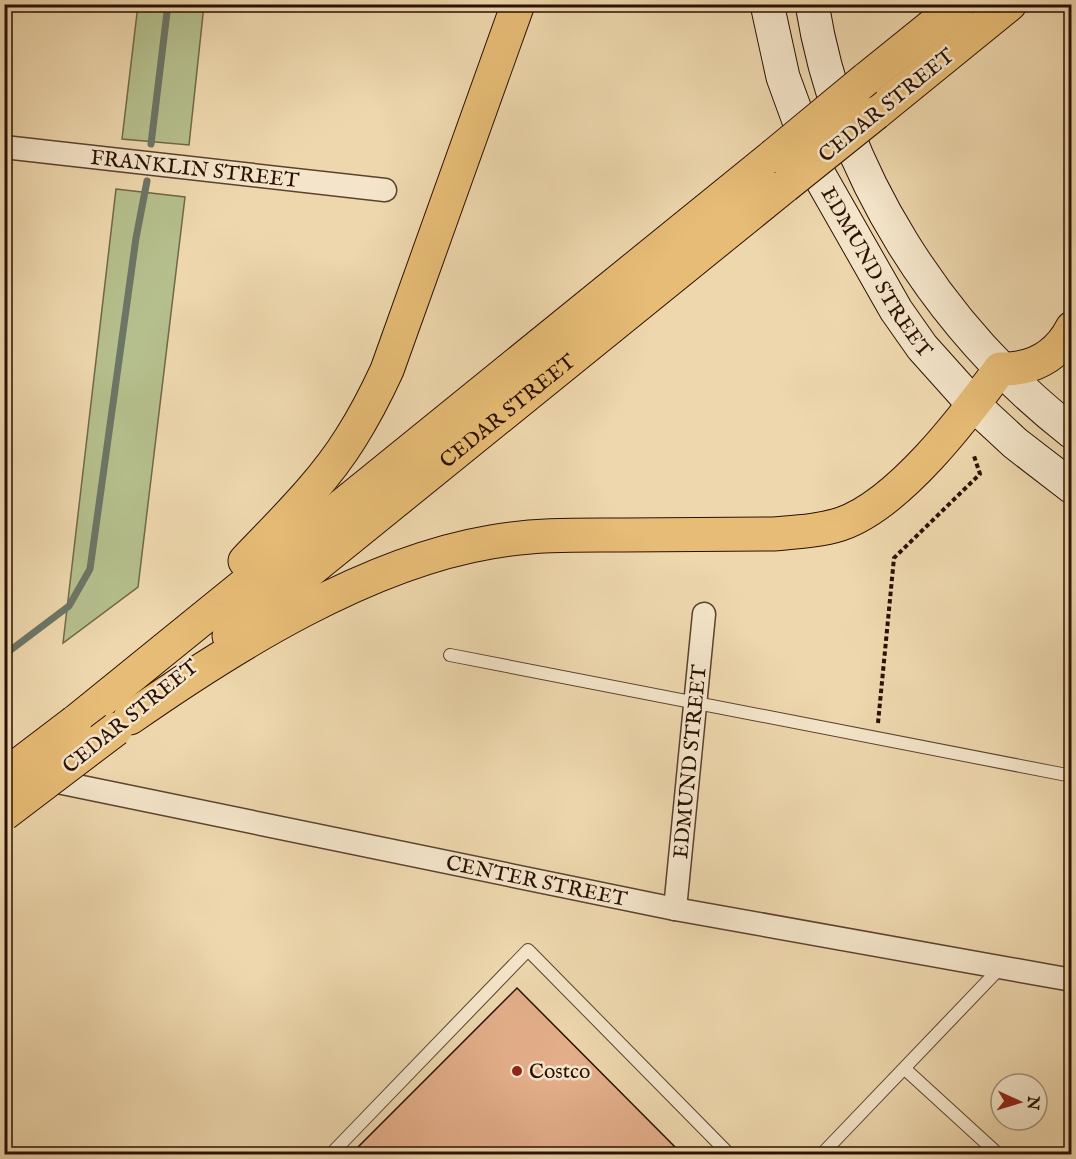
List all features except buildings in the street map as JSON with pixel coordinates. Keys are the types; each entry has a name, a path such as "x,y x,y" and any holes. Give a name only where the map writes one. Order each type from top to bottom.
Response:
{"main road":[{"path":"497,57 509,4"},
{"path":"158,654 322,476 359,424 387,370 497,57 518,4"},
{"name":"EDMUND STREET","path":"768,4 783,77 818,173 896,310 922,347 974,405 1015,443 1071,487"},
{"name":"EDMUND STREET","path":"812,4 822,54 839,109 880,204 920,271 1000,369 1071,432"},
{"name":"CEDAR STREET","path":"4,814 123,724 779,171 866,79 959,4"},
{"name":"CEDAR STREET","path":"4,774 75,722 158,654 779,171 876,113 1010,4"},
{"path":"123,724 237,648 325,601 434,555 493,541 541,537 773,534 807,532 842,524 884,501 961,422 1000,369 1019,369 1040,361 1058,347 1071,328"}],"street":[{"name":"FRANKLIN STREET","path":"4,147 385,190"},
{"name":"EDMUND STREET","path":"675,909 704,614"},
{"name":"CENTER STREET","path":"4,774 101,789 675,909 1071,980"}],"lane":[{"path":"450,656 876,736 1071,776"},
{"path":"331,1155 528,950 729,1155"},
{"path":"822,1155 1002,966"},
{"path":"905,1069 998,1155"}],"path":[{"path":"876,736 894,558 980,474 974,456"}],"green space":[{"path":"138,5 204,5 189,145 122,139"},
{"path":"116,189 185,197 138,587 63,643"}],"waterway":[{"path":"151,144 168,4"},
{"path":"4,655 69,606 90,569 136,238 147,181"}],"place":[{"name":"Costco","path":"517,1071"}]}
